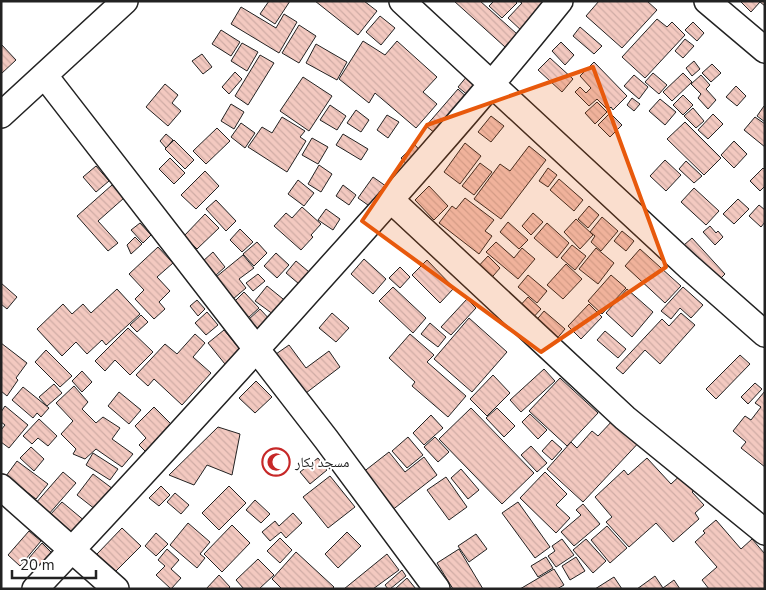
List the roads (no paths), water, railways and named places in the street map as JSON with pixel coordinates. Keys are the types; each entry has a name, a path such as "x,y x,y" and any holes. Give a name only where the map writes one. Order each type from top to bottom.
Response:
{"street":[{"path":"1,115 125,1"},
{"path":"402,1 689,267 765,334"},
{"path":"35,589 256,350 391,200 493,84 560,1"},
{"path":"707,1 765,50"},
{"path":"45,76 326,439 437,589"},
{"path":"391,200 624,418 765,532"},
{"path":"1,487 116,589"}],"place":[{"name":"مسجد بكار","path":"276,462"}]}
